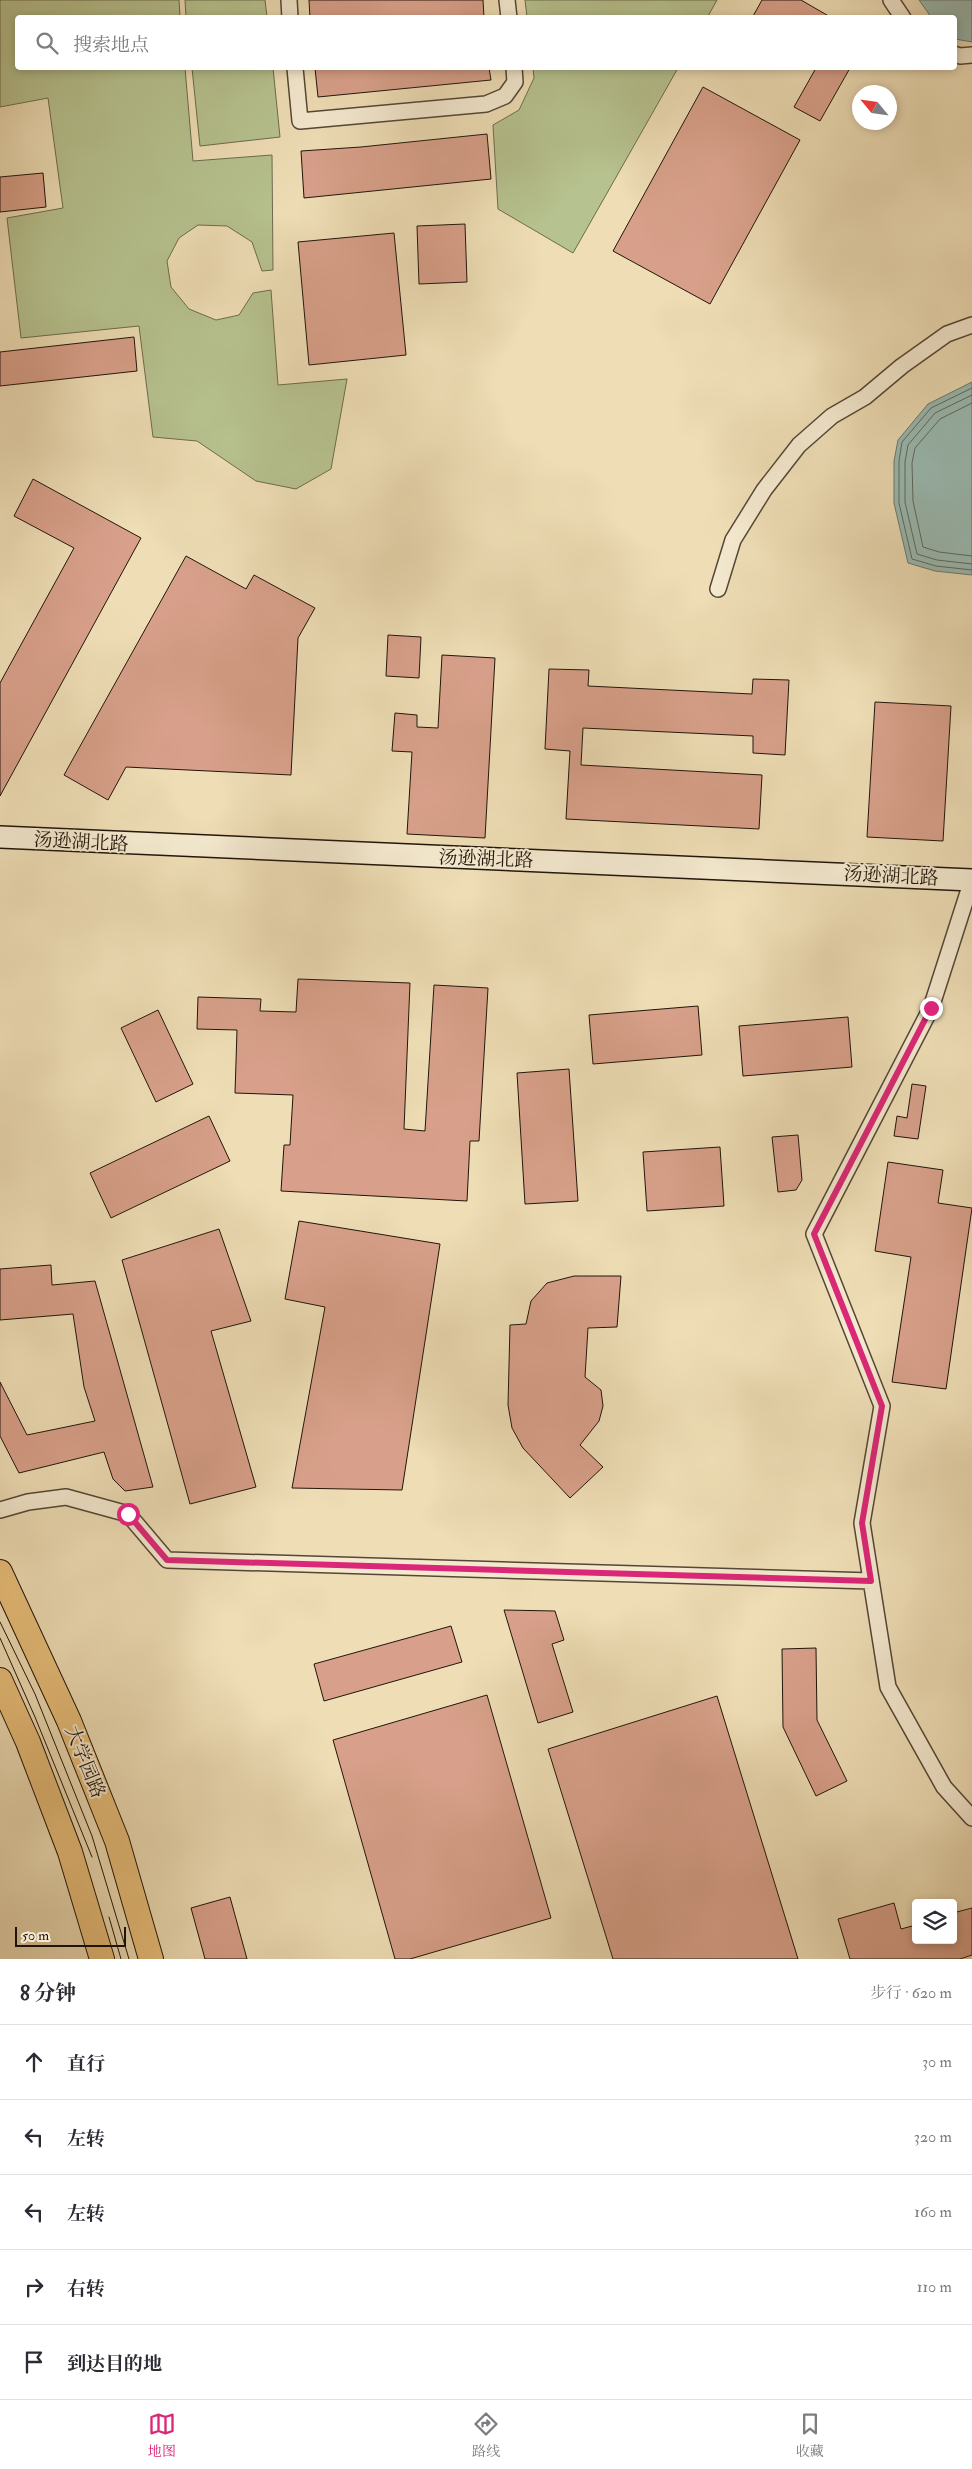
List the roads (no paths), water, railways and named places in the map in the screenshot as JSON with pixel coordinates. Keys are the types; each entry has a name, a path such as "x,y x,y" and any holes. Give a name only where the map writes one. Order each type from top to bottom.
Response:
{"main road":[{"name":"汤逊湖北路","path":"0,837 972,880"},
{"name":"大学园路","path":"0,1572 69,1721 117,1841 151,1959"},
{"path":"0,1680 28,1742 70,1852 102,1959"}],"street":[{"path":"288,0 290,15"},
{"path":"507,0 509,15"},
{"path":"891,0 901,15"},
{"path":"957,55 972,55"},
{"path":"295,70 300,121 486,104 505,96 515,82 514,70"},
{"path":"718,589 733,540 764,490 799,445 832,416 865,397 902,366 946,334 972,325"},
{"path":"972,880 931,1008 814,1234 882,1406 862,1523 888,1687 944,1787 972,1818"},
{"path":"0,1510 28,1502 66,1497 128,1514 167,1560 871,1581"}],"water":[{"path":"919,0 972,0 972,42 957,39 957,15 930,15"},
{"path":"972,382 972,575 935,571 908,563 894,503 894,461 898,440 928,404"}],"tram line":[{"path":"0,1622 35,1694 92,1836 129,1959"},
{"path":"0,1638 35,1717 92,1857"},
{"path":"109,1917 121,1959"}]}
